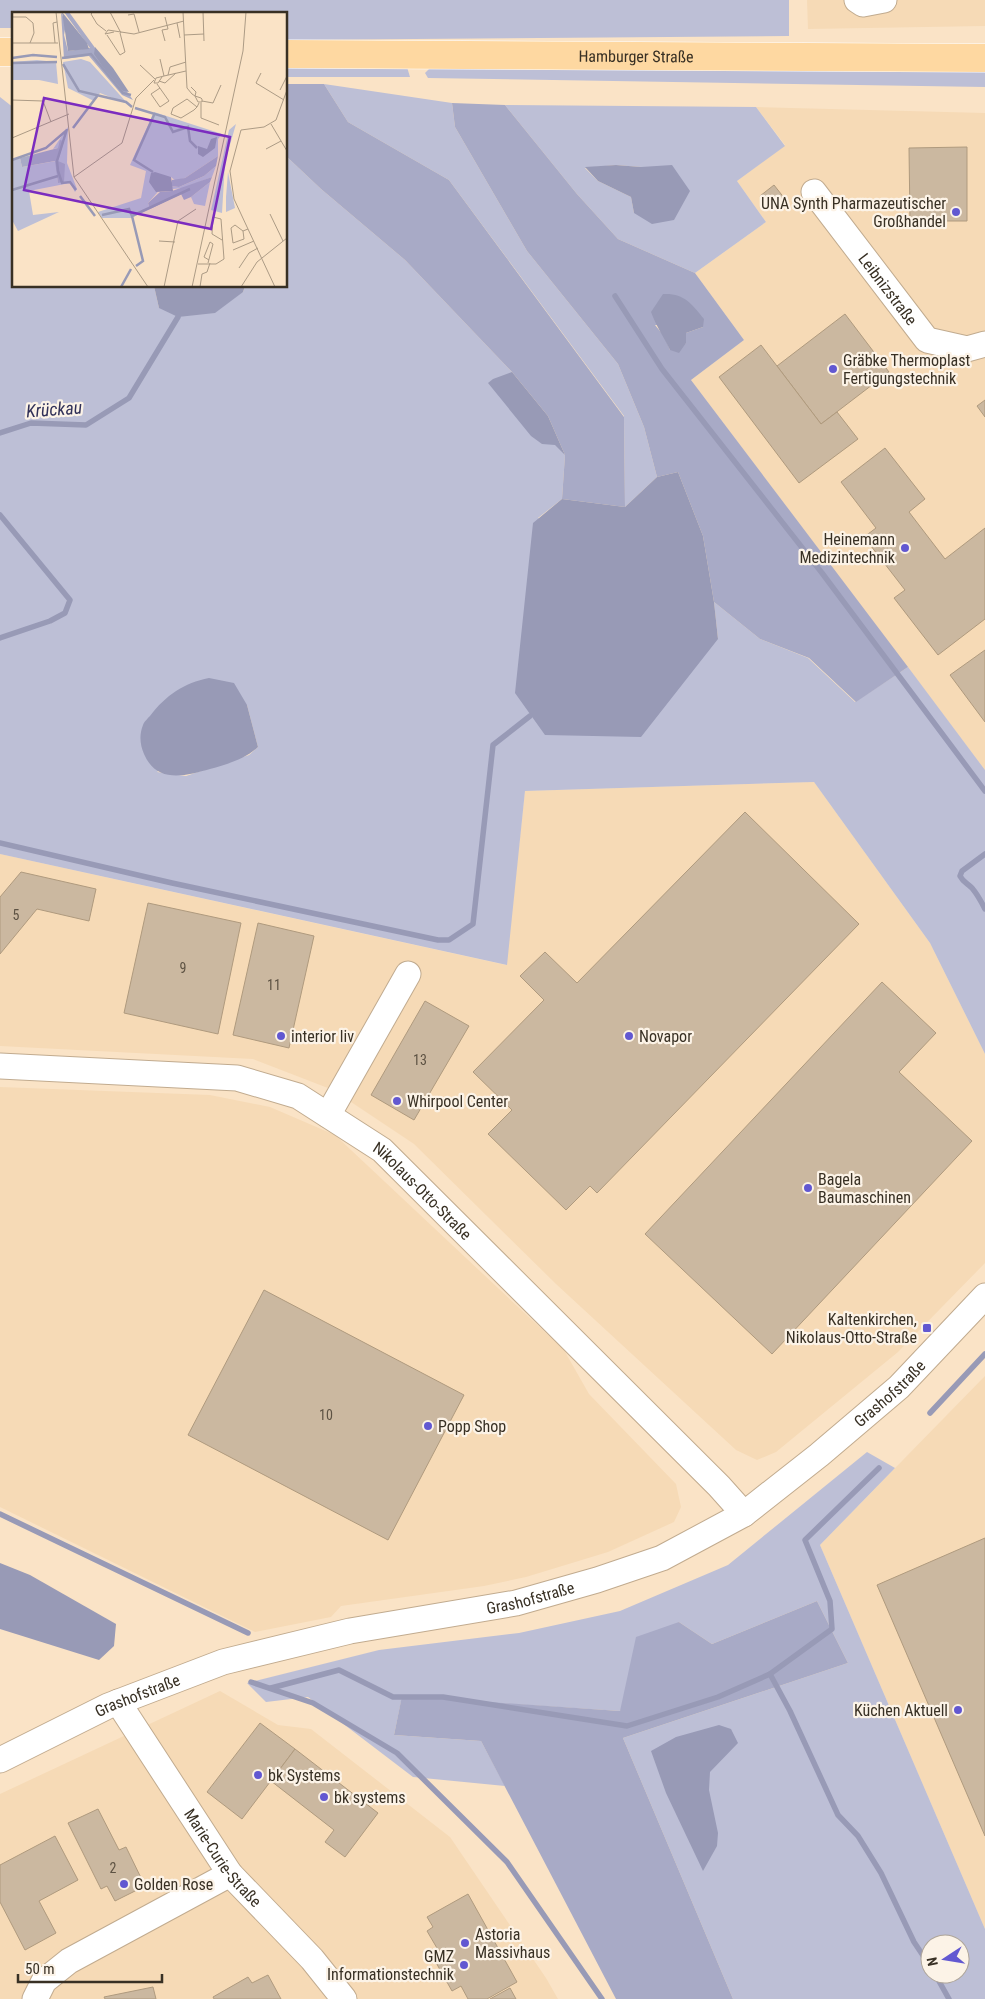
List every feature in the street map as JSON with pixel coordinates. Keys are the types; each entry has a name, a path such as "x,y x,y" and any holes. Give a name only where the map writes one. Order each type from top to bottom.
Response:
{"main road":[{"name":"Hamburger Straße","path":"288,54 985,58"}],"street":[{"path":"857,0 863,4 884,0"},
{"name":"Leibnizstraße","path":"814,192 927,340 967,349 985,344"},
{"path":"328,1114 408,974"},
{"name":"Nikolaus-Otto-Straße","path":"0,1066 237,1078 298,1096 328,1114 382,1150 719,1486 744,1514"},
{"name":"Grashofstraße","path":"0,1760 118,1702 223,1662 350,1631 516,1603 597,1580 662,1558 744,1514 819,1455 898,1387 985,1296"},
{"name":"Marie-Curie-Straße","path":"118,1702 230,1874 312,1959 344,1999"},
{"path":"36,1999 44,1981 69,1961 230,1874"}],"shaded area":[{"path":"0,0 789,0 789,36 288,40 288,12 12,12 12,28 0,28"},
{"path":"807,0 985,0 985,26 808,29"},
{"path":"288,65 407,67 410,77 288,77"},
{"path":"431,67 985,71 985,87 428,78 425,73"},
{"path":"288,84 324,84 348,122 449,180 624,417 625,507 562,499 565,455 548,416 512,372 405,260 321,189 288,158"},
{"path":"324,84 452,103 455,127 527,251 618,364 644,427 657,477 625,507 624,416 449,180 348,122"},
{"path":"0,97 12,106 12,288 154,288 159,308 243,292 244,288 288,288 288,158 321,189 405,260 512,372 565,455 562,499 538,518 718,639 714,602 760,639 808,658 855,702 908,667 985,770 985,1054 930,943 814,782 525,791 507,965 0,854","holes":["247,705 258,747 249,755 186,776 157,772"]},
{"path":"452,103 505,105 577,194 618,239 695,273 744,340 691,380 908,667 856,702 809,658 760,639 714,602 703,536 678,472 657,477 644,427 618,364 527,251 455,127","holes":["655,325 703,327 686,333 686,343 670,350 664,336"]},
{"path":"505,105 756,107 785,146 737,181 766,222 695,273 618,239 577,194","holes":["616,165 641,167 634,213 631,197 598,181 585,168"]},
{"path":"756,107 985,113 985,770 691,380 744,340 695,273 766,222 737,181 785,145"},
{"path":"616,165 641,167 672,165 690,191 674,220 652,224 634,213 631,197 598,181 585,167"},
{"path":"154,288 244,288 243,292 215,313 178,317 159,308"},
{"path":"663,294 682,297 704,319 703,327 686,333 686,343 679,353 670,350 651,312"},
{"path":"512,372 548,416 565,455 555,445 542,444 531,436 488,383 493,379"},
{"path":"678,472 703,536 718,639 641,737 545,735 515,693 533,523 562,499 625,507 657,477"},
{"path":"209,678 234,683 247,705 258,747 236,761 191,774 172,775 156,770 150,764 142,747 141,736 144,724 162,702 176,691 191,683"},
{"path":"814,782 930,943 985,1054 985,1263 898,1352 776,1452 757,1460 736,1450 556,1284 414,1144 333,1090 253,1059 0,1046 0,854 506,965 525,791"},
{"path":"0,1087 210,1095 270,1107 335,1135 564,1350 589,1394 676,1484 681,1507 674,1522 608,1552 526,1577 484,1586 341,1606 331,1617 255,1632 0,1507"},
{"path":"985,1376 985,1929 820,1545"},
{"path":"867,1452 895,1468 820,1545 985,1929 985,1999 733,1999 623,1738 848,1663 817,1601 712,1644 679,1622 620,1711 402,1697 394,1735 481,1741 505,1786 413,1777 308,1697 266,1702 247,1683 379,1650 519,1633 620,1611 728,1565"},
{"path":"0,1563 30,1575 116,1624 114,1646 99,1660 0,1629"},
{"path":"817,1601 848,1663 623,1738 733,1999 616,1999 481,1741 394,1735 402,1696 620,1711 636,1637 679,1622 712,1644"},
{"path":"220,1691 278,1725 311,1729 450,1837 546,1978 558,1999 0,1999 0,1794"},
{"path":"719,1725 731,1729 738,1743 710,1772 709,1790 718,1833 717,1846 703,1871 666,1793 651,1751 676,1737"}],"building":[{"path":"967,147 967,221 910,221 909,148"},
{"path":"774,185 785,199 771,209 760,196"},
{"name":"Gräbke Thermoplast Fertigungstechnik","path":"845,314 889,372 821,424 777,366"},
{"path":"761,345 821,424 837,412 858,439 799,483 719,377"},
{"path":"985,400 985,417 977,406"},
{"name":"Heinemann Medizintechnik","path":"885,448 925,499 909,512 945,559 985,528 985,619 938,655 894,598 905,590 864,537 876,528 841,482"},
{"path":"985,650 985,722 950,675"},
{"name":"Novapor","path":"745,812 859,924 597,1193 590,1186 566,1210 488,1134 512,1110 473,1072 544,1000 520,976 545,952 577,983"},
{"path":"21,872 96,889 89,921 37,909 0,954 0,897"},
{"path":"148,903 241,923 218,1034 124,1013"},
{"path":"258,923 314,936 289,1048 233,1035"},
{"name":"Bagela Baumaschinen","path":"882,982 936,1033 899,1072 972,1141 772,1354 645,1234"},
{"path":"425,1001 469,1026 414,1120 371,1095"},
{"path":"264,1290 464,1395 388,1540 188,1435"},
{"name":"Küchen Aktuell","path":"985,1538 985,1836 877,1585"},
{"path":"260,1723 295,1749 242,1819 207,1792"},
{"name":"bk systems","path":"295,1749 378,1813 345,1857 325,1842 334,1830 271,1781"},
{"path":"98,1809 119,1850 126,1847 145,1886 115,1901 107,1886 101,1889 68,1823"},
{"path":"55,1836 78,1880 39,1901 56,1933 25,1950 0,1902 0,1865"},
{"name":"Astoria Massivhaus","path":"468,1894 517,1982 487,1999 468,1999 461,1986 452,1991 434,1959 441,1955 427,1931 433,1927 427,1917"},
{"path":"268,1975 281,1999 214,1999 213,1997 248,1977 252,1983"},
{"path":"153,1987 156,1999 105,1999 104,1997"},
{"path":"510,1988 516,1999 490,1999"}],"waterway":[{"path":"615,296 662,369 822,573 985,791"},
{"name":"Krückau","path":"0,433 31,423 86,425 129,398 178,317"},
{"name":"Krückau","path":"0,515 70,600 65,613 50,621 0,638"},
{"path":"0,843 172,883 438,940 449,940 473,924 493,745 530,716"},
{"path":"985,854 962,871 960,876 974,890 985,909"},
{"path":"930,1413 985,1354"},
{"path":"271,1688 339,1670 393,1697 443,1697 627,1726 718,1697 770,1674 832,1629 830,1601 805,1540 879,1468"},
{"path":"0,1514 248,1633"},
{"path":"770,1674 790,1711 838,1815 858,1836 881,1873 920,1951"},
{"path":"251,1682 313,1703 397,1753 507,1862 602,1999"},
{"path":"941,1984 949,1999"}],"place":[{"name":"UNA Synth Pharmazeutischer Großhandel","path":"956,212"},
{"name":"Gräbke Thermoplast Fertigungstechnik","path":"833,369"},
{"name":"Heinemann Medizintechnik","path":"905,548"},
{"name":"interior liv","path":"281,1036"},
{"name":"Novapor","path":"629,1036"},
{"name":"Whirpool Center","path":"397,1101"},
{"name":"Bagela Baumaschinen","path":"808,1188"},
{"name":"Kaltenkirchen, Nikolaus-Otto-Straße","path":"927,1328"},
{"name":"Popp Shop","path":"428,1426"},
{"name":"Küchen Aktuell","path":"958,1710"},
{"name":"bk Systems","path":"258,1775"},
{"name":"bk systems","path":"324,1797"},
{"name":"Golden Rose","path":"124,1884"},
{"name":"Astoria Massivhaus","path":"465,1943"},
{"name":"GMZ Informationstechnik","path":"464,1965"}]}
